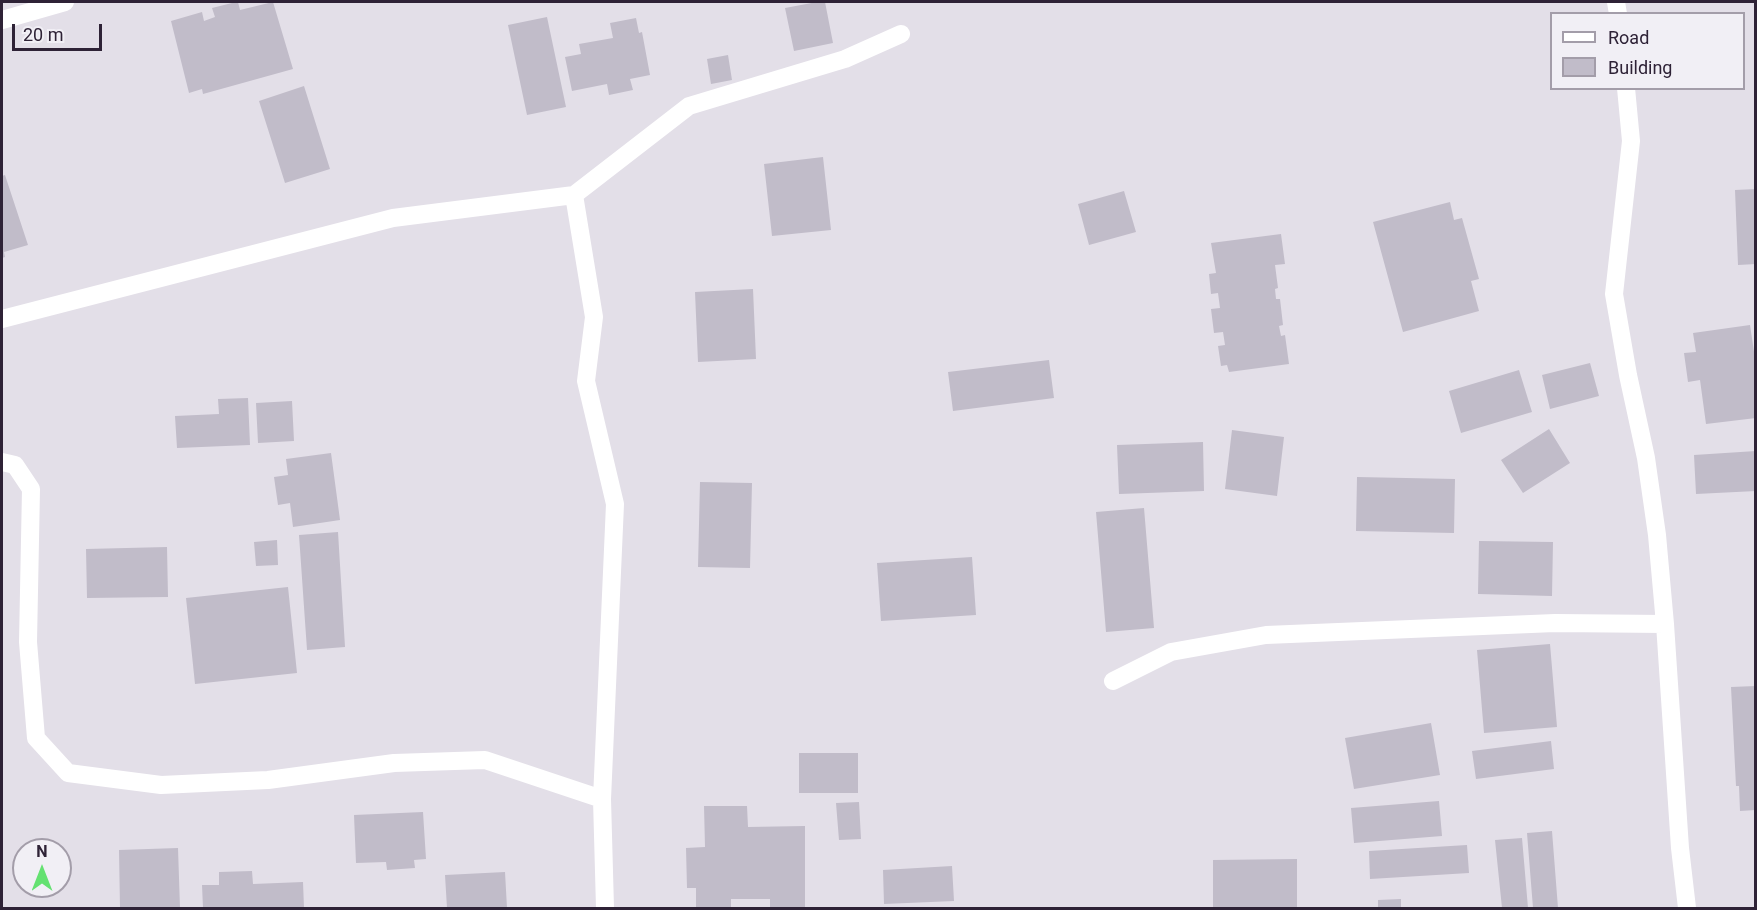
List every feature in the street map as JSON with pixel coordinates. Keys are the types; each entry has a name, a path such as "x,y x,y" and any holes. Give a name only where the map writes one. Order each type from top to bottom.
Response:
{"street":[{"path":"2,20 65,2"},
{"path":"2,319 393,218 574,195 689,106 845,59 901,34"},
{"path":"1626,90 1631,141 1614,294 1646,458 1657,536 1680,848 1687,909"},
{"path":"574,195 594,317 586,381 615,504 602,799 605,909"},
{"path":"2,462 15,465 31,489 28,642 36,738 68,773 161,785 268,780 394,763 485,760 602,799"},
{"path":"1113,681 1171,652 1266,635 1555,623 1665,624"}],"building":[{"path":"238,2 240,10 273,2 293,69 203,94 202,89 189,93 171,21 202,12 204,21 215,17 212,8"},
{"path":"825,2 833,43 794,51 785,8"},
{"path":"547,17 566,107 527,115 508,25"},
{"path":"636,18 639,33 642,32 650,75 630,79 633,90 609,95 607,84 572,91 565,57 581,54 579,44 613,38 610,23"},
{"path":"728,55 732,80 711,84 707,59"},
{"path":"304,86 330,169 285,183 259,101"},
{"path":"823,157 831,230 772,236 764,164"},
{"path":"5,175 28,245 4,252 5,257 2,258 2,176"},
{"path":"1756,189 1756,264 1738,265 1735,190"},
{"path":"1124,191 1136,232 1089,245 1078,204"},
{"path":"1450,202 1454,220 1462,218 1479,279 1471,281 1479,311 1403,332 1373,222"},
{"path":"1281,234 1285,264 1275,265 1278,288 1275,289 1276,299 1280,299 1283,325 1279,326 1281,336 1285,335 1289,364 1229,372 1227,365 1221,366 1218,346 1225,345 1223,332 1214,333 1211,309 1220,308 1218,293 1211,294 1209,274 1216,273 1211,243"},
{"path":"753,289 756,359 698,362 695,292"},
{"path":"1750,325 1756,365 1756,418 1706,424 1700,380 1688,382 1684,353 1696,352 1693,333"},
{"path":"1049,360 1054,398 953,411 948,372"},
{"path":"1590,363 1599,396 1550,409 1542,375"},
{"path":"1519,370 1532,412 1461,433 1449,391"},
{"path":"248,398 250,445 177,448 175,416 219,414 218,399"},
{"path":"292,401 294,441 258,443 256,403"},
{"path":"1549,429 1570,463 1523,493 1501,460"},
{"path":"1232,430 1284,437 1277,496 1225,489"},
{"path":"1203,442 1204,491 1119,494 1117,445"},
{"path":"1756,451 1756,491 1696,494 1694,455"},
{"path":"331,453 340,520 293,527 290,503 278,505 274,477 288,475 286,459"},
{"path":"1357,477 1455,479 1454,533 1356,531"},
{"path":"700,482 752,483 750,568 698,567"},
{"path":"1144,508 1154,628 1106,632 1096,512"},
{"path":"338,532 345,647 307,650 299,535"},
{"path":"277,540 278,565 256,566 254,542"},
{"path":"1479,541 1553,542 1552,596 1478,594"},
{"path":"167,547 168,597 87,598 86,549"},
{"path":"972,557 976,615 881,621 877,563"},
{"path":"288,587 297,673 195,684 186,598"},
{"path":"1550,644 1557,727 1484,733 1477,650"},
{"path":"1756,686 1756,810 1740,811 1739,786 1736,786 1731,687"},
{"path":"1431,723 1440,775 1354,789 1345,738"},
{"path":"1551,741 1554,769 1476,779 1472,751"},
{"path":"799,753 858,753 858,793 799,793"},
{"path":"1439,801 1442,836 1354,843 1351,808"},
{"path":"859,802 861,839 839,840 836,803"},
{"path":"704,806 747,806 748,827 805,826 805,908 770,908 770,899 731,899 731,908 696,908 696,888 687,888 686,848 705,847"},
{"path":"423,812 426,859 414,860 415,868 387,870 386,862 356,863 354,815"},
{"path":"1552,831 1558,908 1533,908 1527,833"},
{"path":"1522,838 1528,908 1502,908 1495,840"},
{"path":"1467,845 1469,873 1370,879 1369,851"},
{"path":"178,848 180,908 120,908 119,850"},
{"path":"1297,859 1297,907 1213,908 1213,860"},
{"path":"952,866 954,901 884,904 883,870"},
{"path":"252,871 253,884 303,882 304,908 203,908 202,885 219,885 219,872"},
{"path":"505,872 507,908 447,908 445,875"},
{"path":"1401,899 1401,908 1378,908 1378,900"}]}
